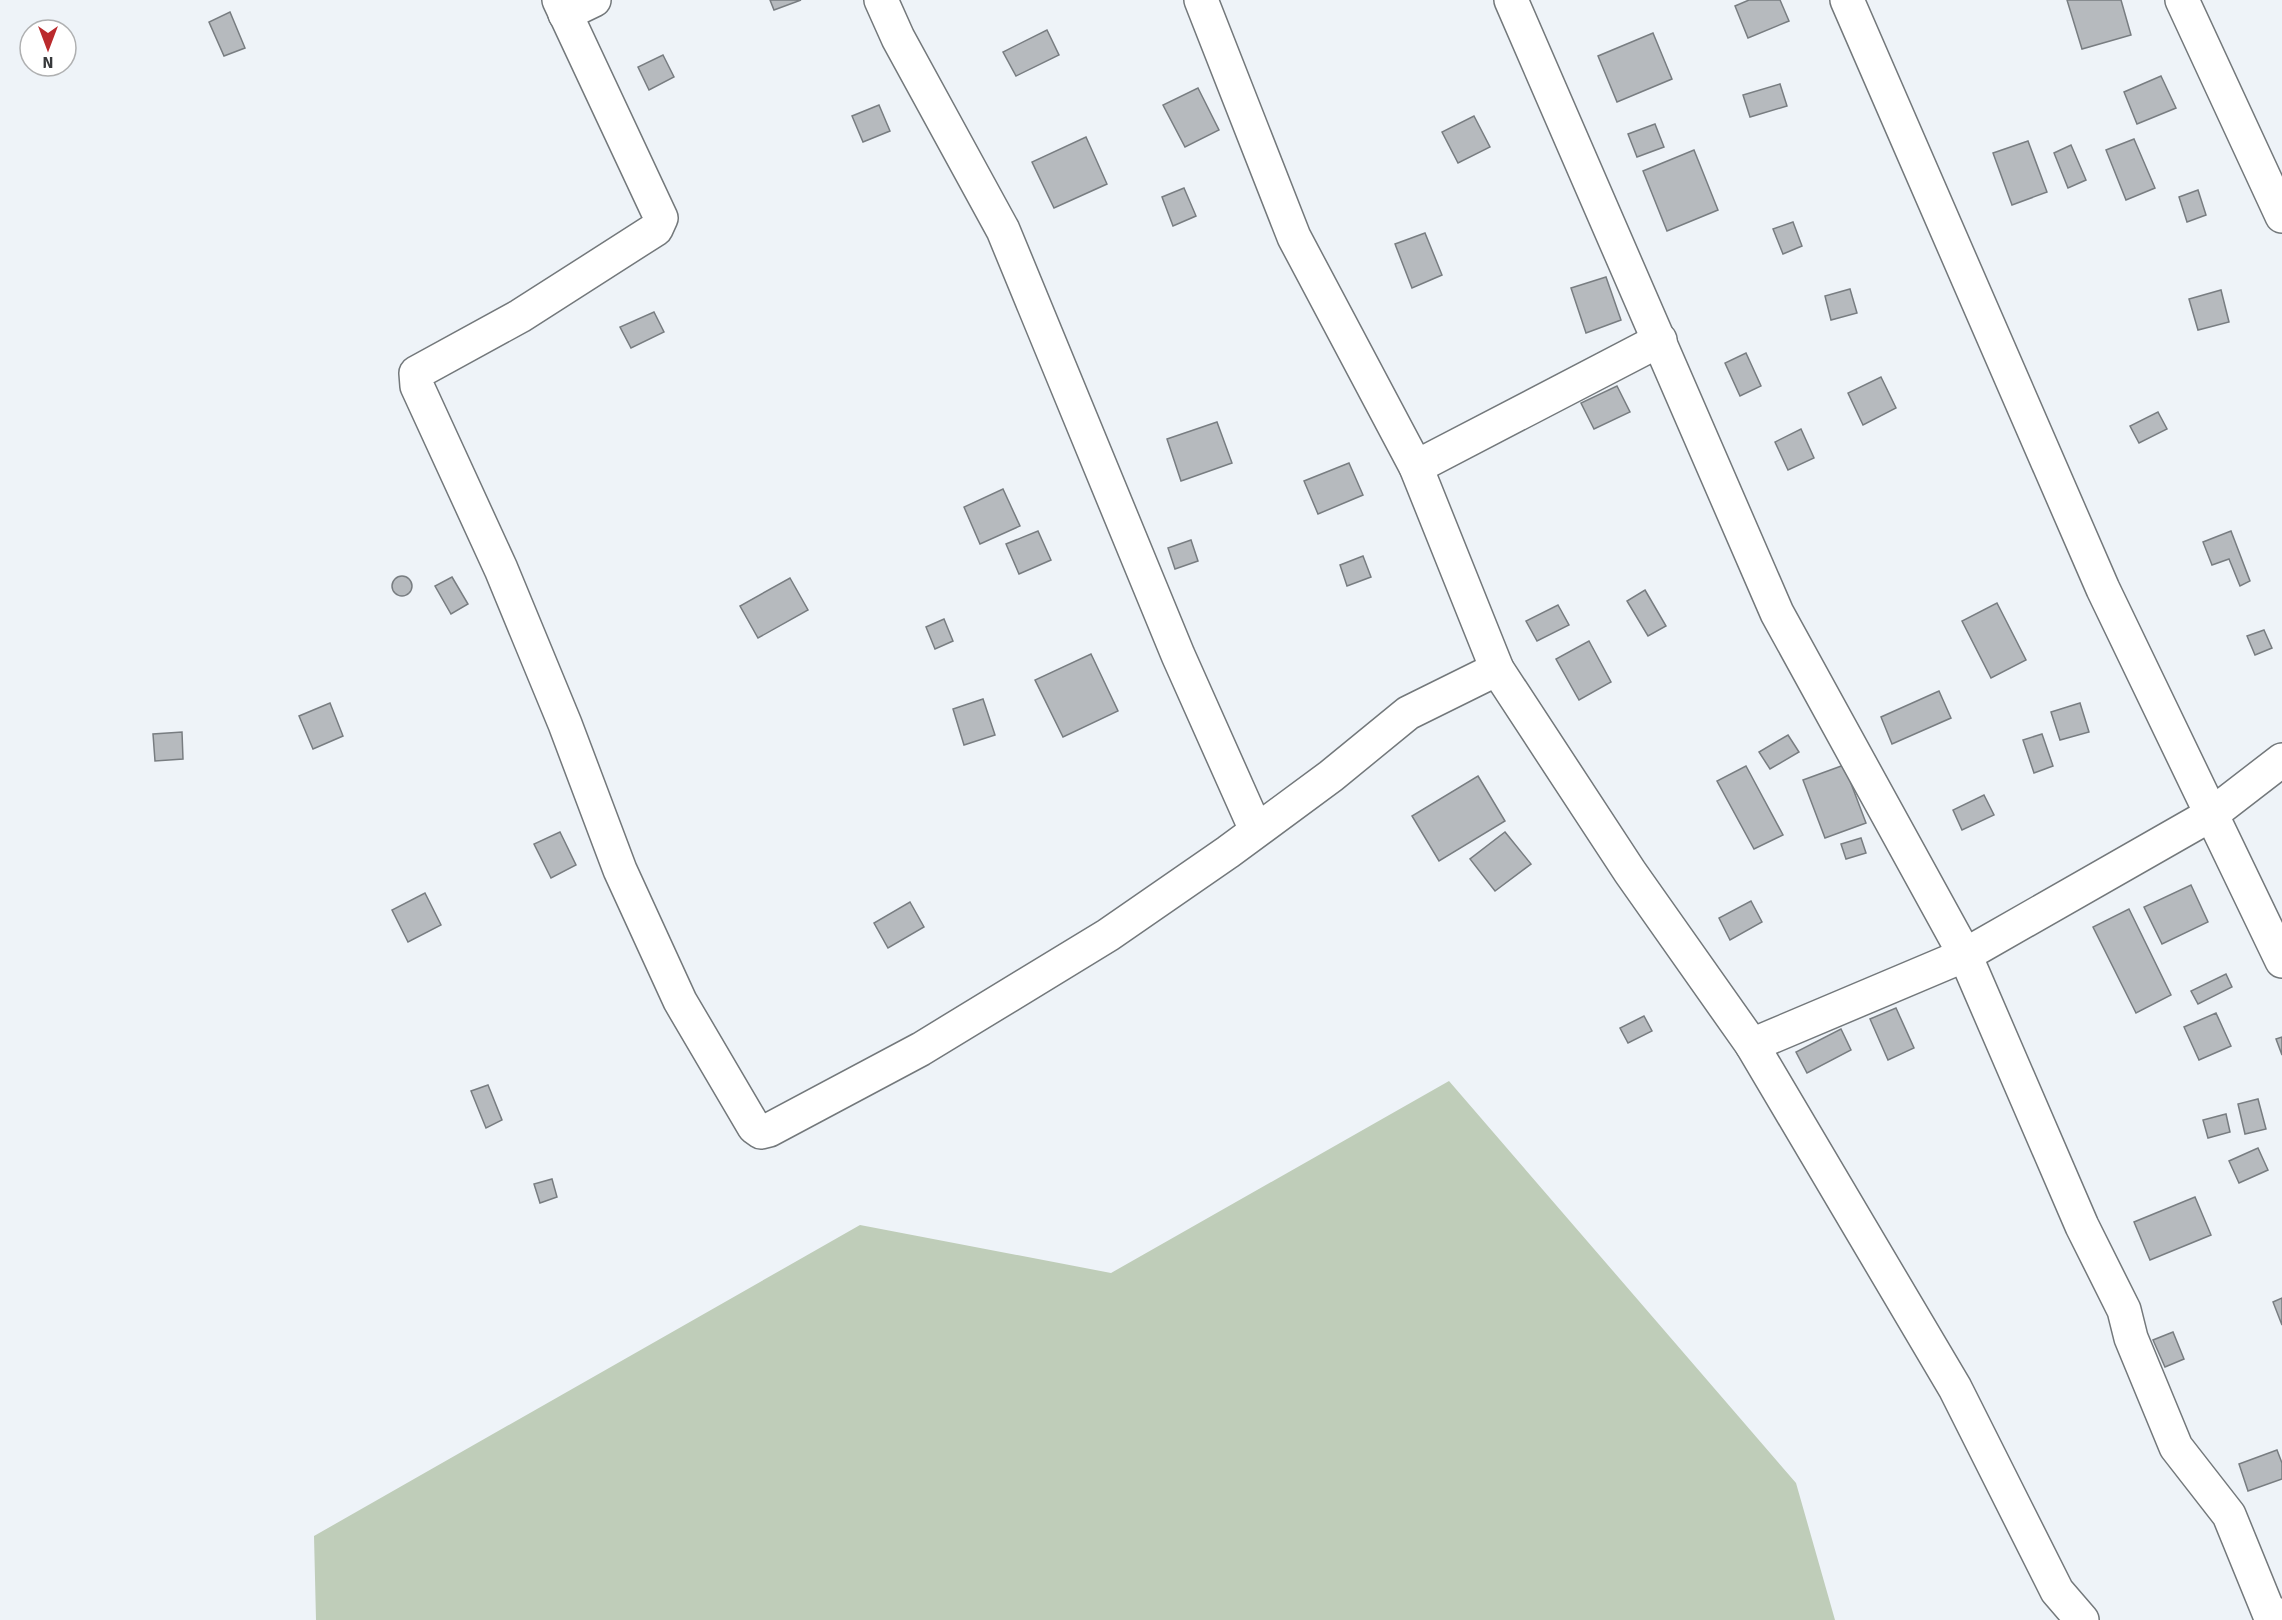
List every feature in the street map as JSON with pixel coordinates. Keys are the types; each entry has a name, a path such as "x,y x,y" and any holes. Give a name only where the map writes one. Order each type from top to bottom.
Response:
{"street":[{"path":"881,0 898,38 1004,230 1178,655 1256,830"},
{"path":"1201,0 1294,237 1416,467 1497,669 1630,872 1752,1045 1955,1388 2057,1591 2082,1620"},
{"path":"1510,0 1778,613 1965,955 2082,1226 2124,1310 2132,1338 2176,1447 2229,1515 2271,1618 2282,1615"},
{"path":"1848,0 2103,589 2282,961"},
{"path":"2182,0 2282,216"},
{"path":"573,5 661,218 656,229 530,310 416,373 417,386 506,580 565,724 620,870 680,1001 754,1127 761,1132 769,1131 921,1049 1108,935 1228,852 1331,776 1408,713 1497,669"},
{"path":"1416,467 1660,340"},
{"path":"1752,1045 1965,955 2212,814 2282,760"}],"green space":[{"path":"1449,1081 1796,1483 1835,1620 316,1620 314,1536 860,1225 1111,1273"}],"building":[{"path":"770,0 801,0 774,10"},
{"path":"1749,0 1780,0 1789,21 1748,38 1735,6"},
{"path":"2067,0 2121,0 2131,35 2082,49"},
{"path":"230,12 245,48 224,56 209,22"},
{"path":"1047,30 1059,55 1016,76 1003,52"},
{"path":"1653,33 1672,79 1617,102 1598,56"},
{"path":"663,55 674,77 649,90 638,67"},
{"path":"2161,76 2176,108 2137,124 2124,92"},
{"path":"1780,84 1787,106 1750,117 1743,95"},
{"path":"1198,88 1219,130 1185,147 1163,105"},
{"path":"879,105 890,131 863,142 852,116"},
{"path":"1474,116 1490,147 1458,163 1442,132"},
{"path":"1655,124 1664,147 1637,157 1628,134"},
{"path":"1086,137 1107,184 1054,208 1032,162"},
{"path":"2134,139 2155,188 2126,200 2106,150"},
{"path":"2028,141 2047,192 2012,205 1993,153"},
{"path":"2071,145 2086,180 2068,188 2054,153"},
{"path":"1694,150 1718,210 1667,231 1643,171"},
{"path":"1184,188 1196,216 1173,226 1162,197"},
{"path":"2198,190 2206,215 2187,222 2179,197"},
{"path":"1793,222 1802,246 1783,254 1773,229"},
{"path":"1425,233 1442,275 1412,288 1395,244"},
{"path":"1606,277 1621,320 1586,333 1571,288"},
{"path":"1850,289 1857,313 1831,320 1825,296"},
{"path":"2221,290 2229,322 2198,330 2189,299"},
{"path":"654,312 664,332 631,348 620,327"},
{"path":"1746,353 1761,386 1740,396 1725,363"},
{"path":"1881,377 1896,408 1863,425 1848,393"},
{"path":"1617,386 1630,412 1594,429 1581,403"},
{"path":"2158,412 2167,429 2139,443 2130,426"},
{"path":"1217,422 1232,463 1181,481 1167,439"},
{"path":"1801,429 1814,458 1788,470 1775,442"},
{"path":"1349,463 1363,495 1318,514 1304,481"},
{"path":"1003,489 1020,526 980,544 964,507"},
{"path":"1038,531 1051,560 1019,574 1006,544"},
{"path":"2231,531 2250,581 2240,586 2229,559 2212,565 2203,542"},
{"path":"1191,540 1198,561 1175,569 1168,548"},
{"path":"1363,556 1371,577 1347,586 1340,565"},
{"path":"402,576 409,579 412,586 409,593 402,596 395,593 392,586 395,579"},
{"path":"452,577 468,604 451,614 435,586"},
{"path":"790,578 808,610 758,638 740,606"},
{"path":"1645,590 1666,626 1648,636 1627,601"},
{"path":"1997,603 2026,660 1991,678 1962,621"},
{"path":"1558,605 1569,625 1537,641 1526,621"},
{"path":"944,619 953,641 935,649 926,627"},
{"path":"2264,630 2272,648 2255,655 2247,636"},
{"path":"1589,641 1611,682 1579,700 1556,659"},
{"path":"1091,654 1118,711 1063,737 1035,680"},
{"path":"1939,691 1951,718 1892,744 1881,717"},
{"path":"983,699 995,735 964,745 953,709"},
{"path":"330,703 343,736 313,749 299,716"},
{"path":"2080,703 2089,732 2060,740 2051,712"},
{"path":"182,732 183,759 155,761 153,734"},
{"path":"2042,734 2053,766 2034,773 2023,740"},
{"path":"1788,735 1799,752 1770,769 1759,752"},
{"path":"1844,765 1866,823 1825,838 1803,780"},
{"path":"1746,766 1783,835 1754,849 1717,781"},
{"path":"1478,776 1505,821 1439,861 1412,816"},
{"path":"1984,795 1994,815 1962,830 1953,810"},
{"path":"560,832 576,865 551,878 534,844"},
{"path":"1505,832 1531,864 1495,891 1470,859"},
{"path":"1861,838 1866,853 1846,859 1841,844"},
{"path":"2191,885 2208,922 2162,944 2144,907"},
{"path":"425,893 441,925 408,942 392,910"},
{"path":"1751,901 1762,922 1730,940 1719,918"},
{"path":"910,902 924,927 888,948 874,923"},
{"path":"2129,909 2171,995 2136,1013 2093,927"},
{"path":"2226,974 2232,987 2198,1004 2191,991"},
{"path":"1896,1008 1914,1048 1888,1060 1870,1019"},
{"path":"2216,1013 2231,1046 2199,1060 2184,1027"},
{"path":"1644,1016 1652,1031 1628,1043 1620,1028"},
{"path":"1841,1029 1851,1050 1807,1073 1796,1052"},
{"path":"2282,1037 2282,1055 2276,1039"},
{"path":"488,1085 502,1120 486,1128 471,1091"},
{"path":"2258,1099 2266,1129 2245,1134 2238,1104"},
{"path":"2226,1114 2230,1132 2208,1138 2203,1120"},
{"path":"2258,1148 2268,1170 2239,1183 2229,1161"},
{"path":"552,1179 557,1197 540,1203 534,1184"},
{"path":"2195,1197 2211,1235 2150,1260 2134,1222"},
{"path":"2282,1298 2282,1325 2273,1302"},
{"path":"2173,1332 2184,1359 2165,1367 2153,1340"},
{"path":"2277,1450 2282,1463 2282,1479 2248,1491 2239,1464"}]}
